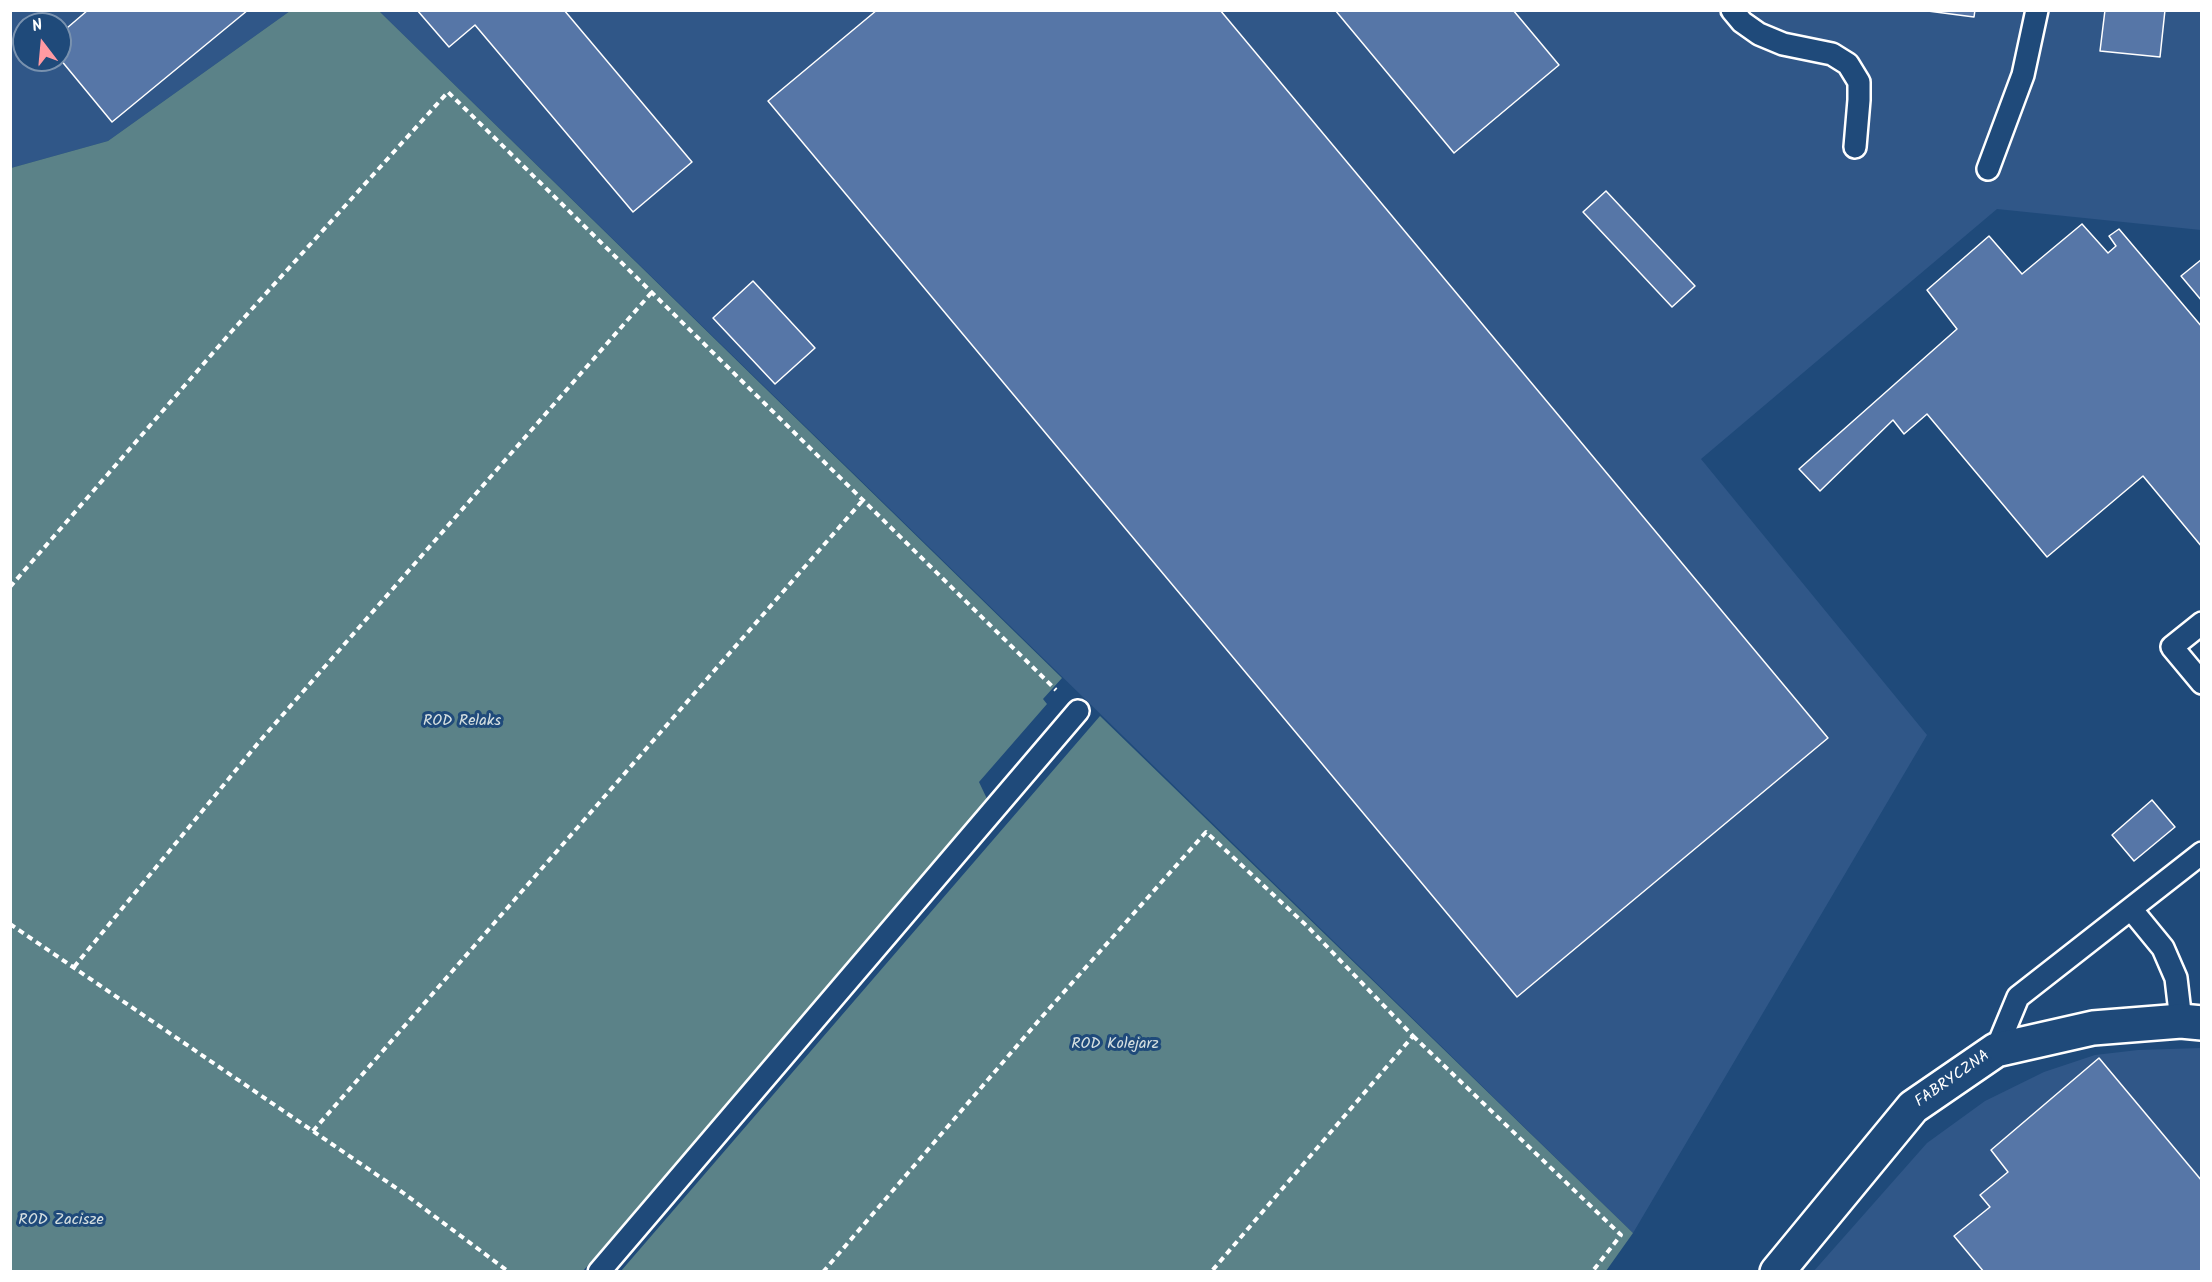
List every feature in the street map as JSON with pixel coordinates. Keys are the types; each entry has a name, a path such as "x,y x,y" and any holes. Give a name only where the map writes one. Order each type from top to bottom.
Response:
{"street":[{"name":"FABRYCZNA","path":"1777,1272 1913,1107 1996,1050 2093,1028 2191,1022"}],"lane":[{"path":"1732,10 1742,22 1760,34 1783,44 1832,54 1848,64 1858,82 1860,100 1855,147"},
{"path":"1988,169 2024,75 2037,10"},
{"path":"2202,623 2172,647 2202,683"},
{"path":"599,1272 1078,711"},
{"path":"1996,1050 2018,997 2202,853"},
{"path":"2131,909 2163,948 2191,1022"}],"path":[{"path":"10,588 232,331 448,92 1078,711"},
{"path":"74,967 259,742 652,292"},
{"path":"313,1131 863,500"},
{"path":"823,1272 1040,1019 1206,832 1309,928 1413,1036 1621,1235 1592,1272"},
{"path":"10,924 402,1192 509,1272"},
{"path":"1211,1272 1413,1036"}],"shaded area":[{"path":"11,11 290,11 108,141 11,168"},
{"path":"379,11 2201,11 2201,230 1997,209 1701,459 1927,735 1633,1233"},
{"path":"2201,1048 2201,1271 1813,1272 1927,1143 1985,1101 2044,1072 2095,1055 2138,1050"}],"green space":[{"name":"ROD Relaks","path":"290,11 379,11 1062,678 1043,699 1047,704 979,782 988,801 583,1271 11,1272 11,168 108,141"},
{"name":"ROD Kolejarz","path":"1100,716 1633,1233 1606,1271 621,1271"}],"building":[{"path":"88,10 248,10 112,122 71,72 72,24"},
{"path":"417,10 564,10 692,162 633,212 475,25 449,47"},
{"path":"877,10 1220,10 1828,738 1517,997 768,101"},
{"path":"1335,10 1513,10 1559,65 1454,153"},
{"path":"1920,10 1975,10 1974,17"},
{"path":"2105,10 2165,10 2160,57 2100,51"},
{"path":"1606,191 1695,286 1672,307 1583,212"},
{"path":"2082,224 2108,253 2116,246 2109,236 2119,229 2202,327 2202,547 2143,476 2047,557 1927,414 1904,434 1893,420 1820,491 1799,469 1957,329 1927,290 1989,236 2022,274"},
{"path":"2202,259 2202,301 2181,276"},
{"path":"753,281 815,348 775,384 713,318"},
{"path":"2152,800 2175,827 2134,861 2112,835"},
{"path":"2099,1058 2202,1181 2202,1272 1984,1272 1954,1236 1990,1207 1980,1195 2008,1172 1991,1150"}],"park label":[{"name":"ROD Zacisze","path":"61,1221"}]}
